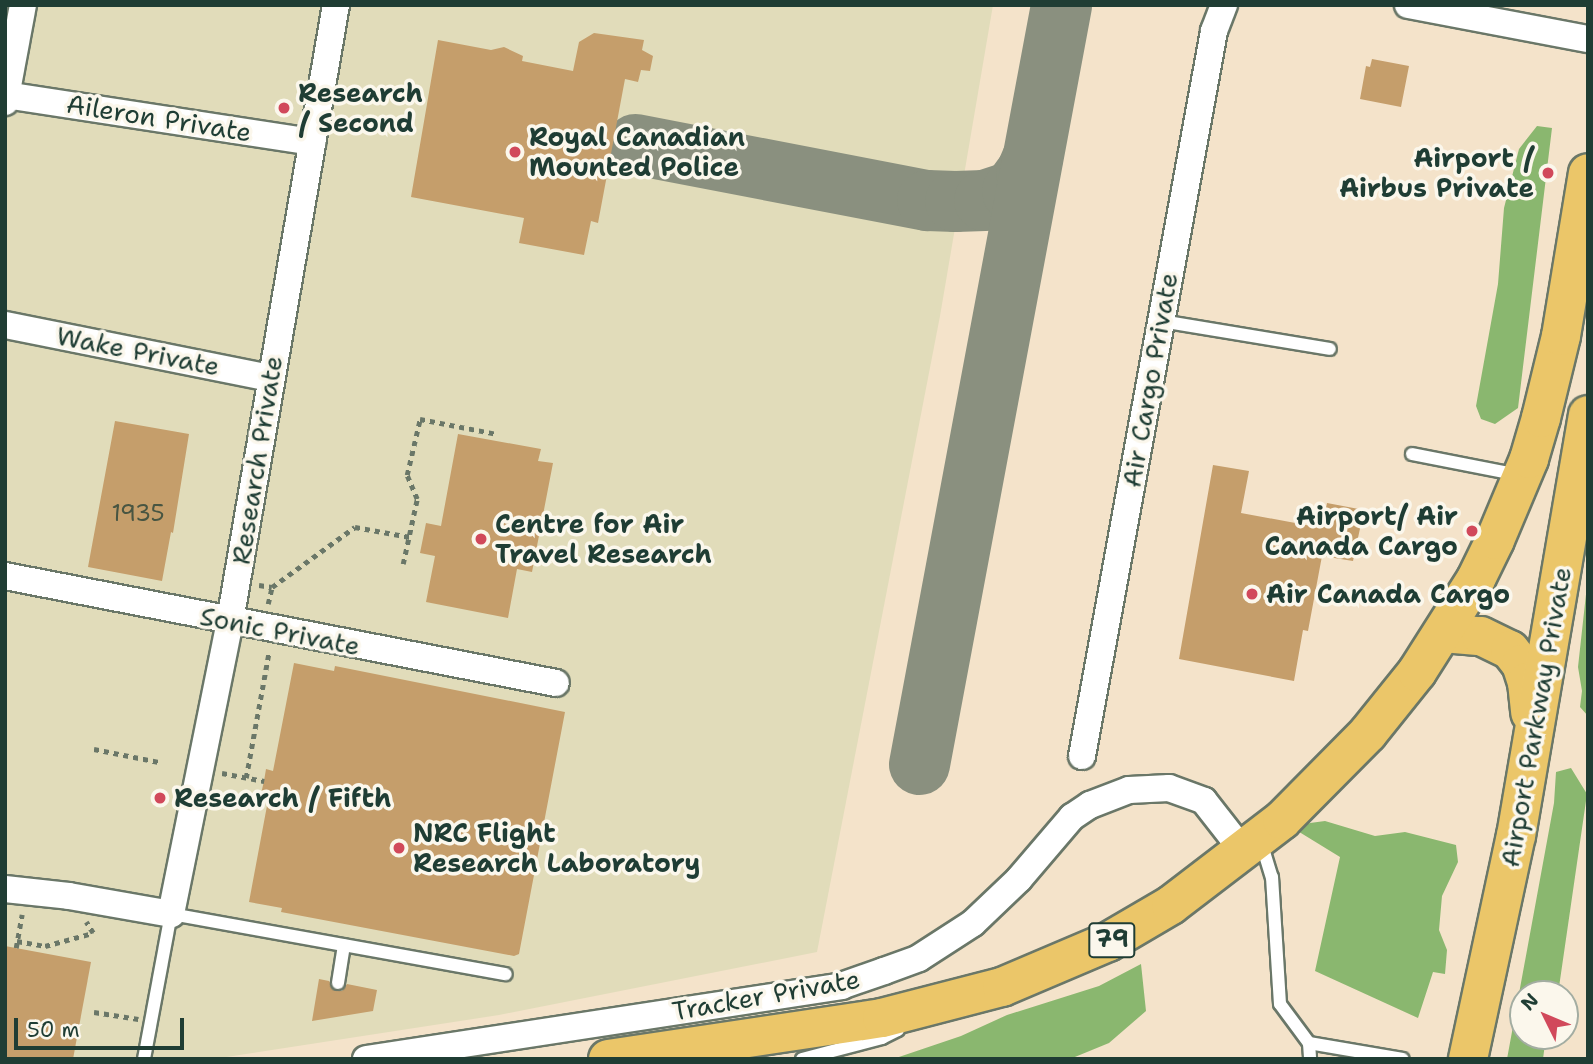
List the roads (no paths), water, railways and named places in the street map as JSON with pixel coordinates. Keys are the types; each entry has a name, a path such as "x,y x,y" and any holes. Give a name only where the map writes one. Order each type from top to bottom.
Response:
{"highway":[{"name":"79","path":"608,1059 882,1018 965,998 1040,973 1108,942 1171,905 1252,845 1313,791 1368,733 1443,633 1476,579 1522,476 1561,336 1588,173"},
{"name":"Airport Parkway Private","path":"1468,1059 1528,768 1588,415"},
{"path":"1443,633 1481,636 1498,641 1510,650 1521,664 1531,703 1528,768"},
{"name":"Airport Parkway Private","path":"1480,1059 1487,976"}],"street":[{"path":"6,97 23,5"},
{"name":"Research Private","path":"171,914 237,583 336,5"},
{"name":"Air Cargo Private","path":"1082,755 1214,31 1224,5"},
{"path":"1408,5 1588,39"},
{"name":"Aileron Private","path":"6,97 312,142"},
{"name":"Wake Private","path":"5,325 270,378"},
{"name":"Sonic Private","path":"5,576 556,683"},
{"name":"Tracker Private","path":"366,1059 841,986 875,975 919,958 973,923 1018,879 1072,817 1090,804 1129,790 1169,788 1204,800 1252,845"},
{"path":"16,890 69,895 171,914"}],"lane":[{"path":"1161,321 1330,349"},
{"path":"1412,454 1522,476"},
{"path":"1252,845 1272,877 1280,1004 1309,1043 1310,1059"},
{"path":"144,1059 171,914 506,974"},
{"path":"338,983 344,945"},
{"path":"803,1059 882,1038 965,998"},
{"path":"1309,1043 1404,1059"}],"place":[{"name":"Research / Second","path":"284,108"},
{"name":"Royal Canadian Mounted Police","path":"515,152"},
{"name":"Airport / Airbus Private","path":"1548,173"},
{"name":"Airport/ Air Canada Cargo","path":"1472,531"},
{"name":"Centre for Air Travel Research","path":"481,539"},
{"name":"Air Canada Cargo","path":"1252,594"},
{"name":"Research / Fifth","path":"160,798"},
{"name":"NRC Flight Research Laboratory","path":"399,848"}]}
